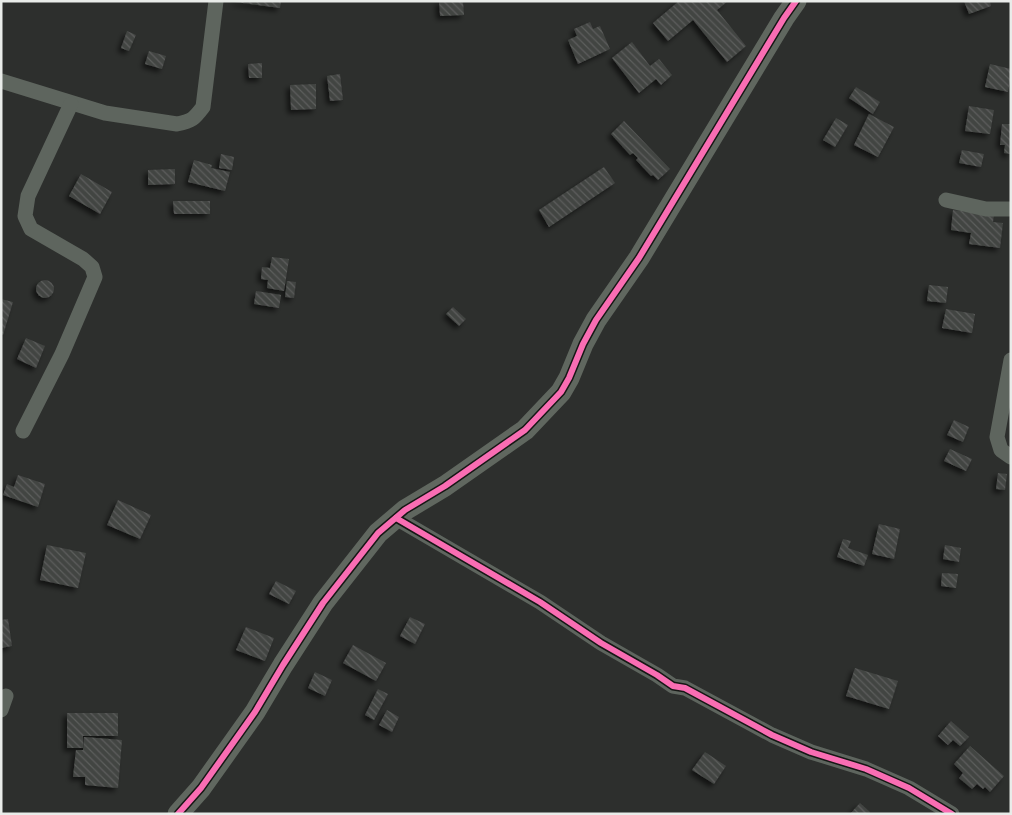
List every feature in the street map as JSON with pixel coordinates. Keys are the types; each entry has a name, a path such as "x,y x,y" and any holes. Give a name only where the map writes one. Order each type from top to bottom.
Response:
{"street":[{"path":"1,81 105,113 177,124 186,122 195,118 203,107 216,1"},
{"path":"178,814 201,788 255,712 323,603 378,533 405,510 461,475 525,430 562,392 583,344 596,320 639,258 796,1"},
{"path":"23,431 62,354 95,278 92,267 83,259 31,228 25,216 28,196 71,104"},
{"path":"946,200 986,209 1011,210"},
{"path":"1011,360 997,437 1001,450 1011,457"},
{"path":"396,518 540,602 673,686 685,688 772,734 811,752 866,769 909,788 952,814"}],"building":[{"path":"235,1 281,1 280,8"},
{"path":"439,1 463,1 464,15 440,16"},
{"path":"679,1 728,1 717,10 746,46 727,62 693,20 668,41 653,23"},
{"path":"964,1 990,1 991,6 969,14"},
{"path":"590,22 593,29 600,26 610,49 578,64 568,40 577,36 574,29"},
{"path":"127,31 136,35 129,51 121,48"},
{"path":"632,42 650,66 659,59 672,75 661,85 656,79 639,93 612,58"},
{"path":"149,51 166,56 162,69 145,64"},
{"path":"262,63 262,78 249,78 248,64"},
{"path":"990,64 1011,69 1008,92 985,87"},
{"path":"340,74 343,100 330,101 327,76"},
{"path":"316,84 316,109 291,110 290,85"},
{"path":"856,87 880,102 873,114 849,98"},
{"path":"969,106 994,110 990,134 965,131"},
{"path":"869,114 894,127 878,157 854,145"},
{"path":"836,118 848,125 835,147 823,140"},
{"path":"624,121 670,169 658,180 653,175 651,176 636,160 638,158 633,153 630,155 611,134"},
{"path":"1002,124 1011,124 1011,154 1004,153 1005,145 1000,145"},
{"path":"962,150 984,154 981,167 959,163"},
{"path":"221,154 234,157 232,170 219,168"},
{"path":"194,160 212,165 211,168 230,172 225,191 188,182"},
{"path":"604,167 615,183 549,227 539,210"},
{"path":"175,169 175,184 148,185 148,170"},
{"path":"81,174 112,192 100,214 69,196"},
{"path":"173,201 210,201 210,214 174,214"},
{"path":"953,210 994,215 993,222 1003,223 1000,248 969,244 971,233 951,230"},
{"path":"272,257 289,259 284,291 267,288 268,280 261,279 262,267 270,268"},
{"path":"45,280 51,283 54,289 51,295 45,298 39,295 36,289 39,283"},
{"path":"287,281 296,282 294,298 285,297"},
{"path":"929,285 948,287 946,303 927,301"},
{"path":"256,291 281,295 279,308 254,304"},
{"path":"1,299 13,302 3,335 1,334"},
{"path":"453,307 466,319 459,326 446,314"},
{"path":"946,309 975,314 972,333 942,328"},
{"path":"26,338 45,346 36,368 17,359"},
{"path":"954,420 969,427 963,442 947,435"},
{"path":"950,449 972,459 966,471 944,461"},
{"path":"998,473 1007,474 1005,490 996,489"},
{"path":"18,475 45,484 38,507 3,495 7,484 14,487"},
{"path":"118,500 151,515 140,539 107,525"},
{"path":"879,524 900,529 894,559 872,554"},
{"path":"843,539 851,541 848,548 868,555 864,566 837,557"},
{"path":"47,545 86,553 78,588 40,580"},
{"path":"945,545 961,548 959,562 943,559"},
{"path":"942,573 958,574 956,588 941,586"},
{"path":"276,581 296,591 289,604 269,594"},
{"path":"410,617 425,624 415,644 400,636"},
{"path":"8,619 12,646 1,648 1,620"},
{"path":"246,627 274,638 265,661 236,650"},
{"path":"353,645 386,663 376,681 343,663"},
{"path":"855,668 898,681 889,709 846,696"},
{"path":"315,672 332,680 325,696 308,688"},
{"path":"378,689 388,694 374,720 365,715"},
{"path":"387,710 399,717 392,732 379,725"},
{"path":"67,713 118,713 118,736 83,736 83,748 67,748"},
{"path":"951,721 969,737 960,746 953,740 948,745 938,736"},
{"path":"84,737 122,740 118,788 85,785 85,777 73,777 76,750 83,750"},
{"path":"970,746 1004,776 990,792 985,787 983,789 977,784 972,789 959,778 963,773 954,764"},
{"path":"705,752 726,766 714,784 692,770"},
{"path":"860,803 870,812 869,814 850,814"}],"cycle path":[{"path":"178,814 201,788 255,712 323,603 378,533 405,510 445,486 525,430 561,392 596,320 639,258 796,1"},
{"path":"396,518 540,602 601,643 673,686 685,688 772,735 811,752 866,769 909,788 952,814"}]}
